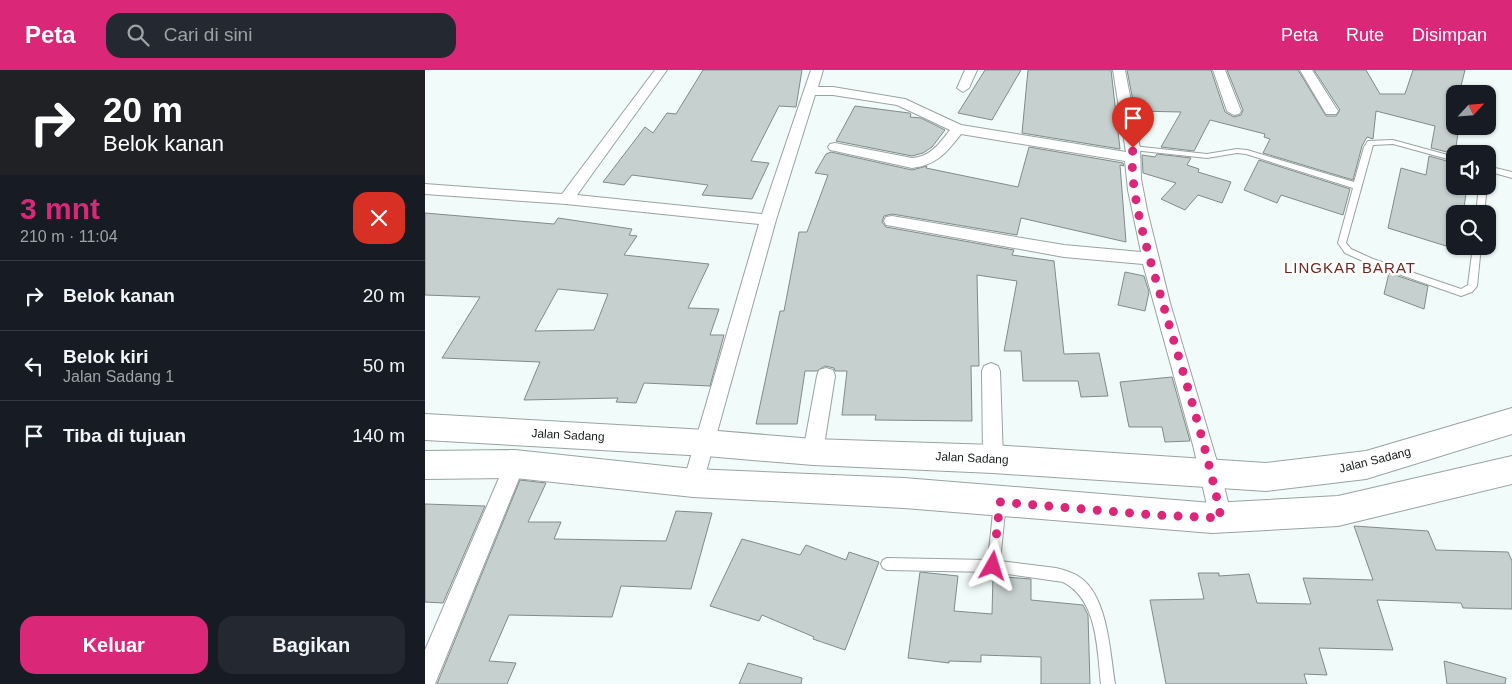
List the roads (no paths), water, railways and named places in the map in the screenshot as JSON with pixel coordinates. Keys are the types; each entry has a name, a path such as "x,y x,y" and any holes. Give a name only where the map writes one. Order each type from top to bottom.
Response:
{"main road":[{"name":"Jalan Sadang","path":"425,427 707,443 813,452 993,459 1266,477 1366,465 1512,421"},
{"path":"425,465 515,464 693,484 904,493 1154,515 1221,518 1338,511 1512,470"}],"street":[{"path":"566,199 661,70"},
{"path":"693,484 707,443 768,220 817,70"},
{"path":"963,88 971,70"},
{"path":"1119,70 1133,153 1137,195 1150,260 1212,474 1221,518"},
{"path":"1219,70 1234,111"},
{"path":"1307,70 1331,111"},
{"path":"810,91 833,91 900,102 958,129 1133,153"},
{"path":"835,147 912,164 924,163 933,158 958,129"},
{"path":"425,189 566,199 768,220"},
{"path":"892,221 1064,251 1150,260"},
{"path":"991,371 993,459"},
{"path":"813,452 825,376"},
{"path":"425,680 515,464"}],"lane":[{"path":"1446,157 1393,142 1375,142 1368,147 1342,238 1348,251 1461,293 1469,290 1472,286 1476,255"},
{"path":"1133,153 1207,156 1228,152 1247,152 1357,186"},
{"path":"1496,171 1512,175"},
{"path":"993,566 1000,502"},
{"path":"887,564 993,566 1065,576 1080,584 1090,598 1098,622 1108,684"}],"district":[{"name":"LINGKAR BARAT","path":"1350,267"}]}
